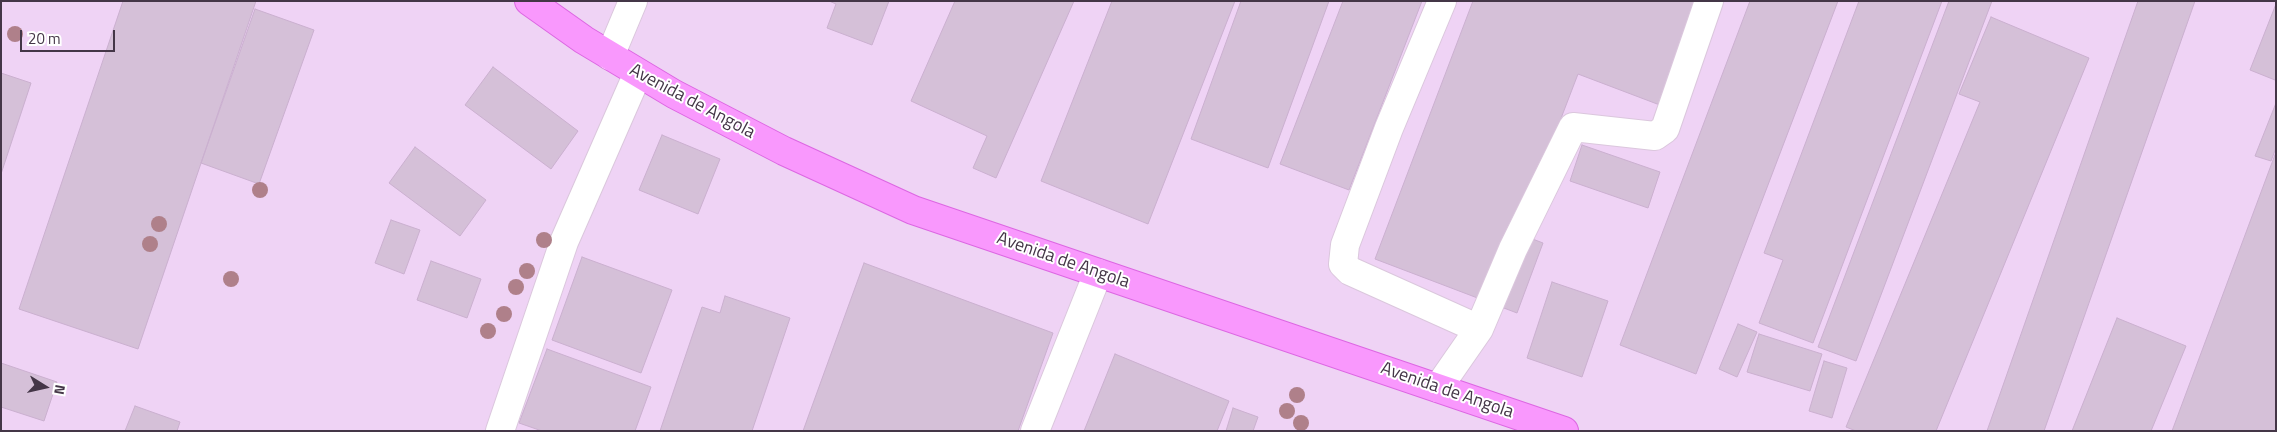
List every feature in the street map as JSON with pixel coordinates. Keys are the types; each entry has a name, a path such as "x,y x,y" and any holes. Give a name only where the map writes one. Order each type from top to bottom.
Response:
{"main road":[{"name":"Avenida de Angola","path":"529,1 584,40 674,94 784,151 914,210 1564,431"}],"street":[{"path":"610,56 633,1"},
{"path":"1442,1 1389,128 1348,236 1343,264 1350,271 1479,329"},
{"path":"1438,388 1479,329 1513,249 1574,127 1655,136 1665,129 1709,1"},
{"path":"500,431 564,242 638,74"},
{"path":"1035,431 1098,273"}],"shaded area":[{"path":"1,1 2276,1 2276,431 1,431"}],"building":[{"path":"123,1 256,1 138,349 19,309"},
{"path":"829,1 889,1 872,45 827,28 836,4"},
{"path":"955,1 1074,1 996,178 973,168 987,136 911,101"},
{"path":"1112,1 1235,1 1148,224 1041,181"},
{"path":"1241,1 1329,1 1268,168 1191,139"},
{"path":"1343,1 1422,1 1349,190 1280,164"},
{"path":"1473,1 1714,1 1673,110 1578,74 1517,233 1543,243 1517,313 1375,259"},
{"path":"1750,1 1838,1 1696,374 1620,345"},
{"path":"1859,1 1942,1 1813,343 1759,323 1783,260 1764,253"},
{"path":"1949,1 1992,1 1856,361 1818,347"},
{"path":"2138,1 2195,1 2044,431 1987,431"},
{"path":"2276,4 2276,77 2275,80 2250,70"},
{"path":"255,9 314,30 259,184 201,163"},
{"path":"1991,17 2089,58 1936,431 1856,431 1846,427 1980,102 1959,94"},
{"path":"493,67 578,131 551,169 465,105"},
{"path":"1,73 31,83 1,174"},
{"path":"2276,103 2276,148 2271,161 2255,156"},
{"path":"662,135 720,159 698,214 639,190"},
{"path":"1582,145 1660,172 1648,208 1570,181"},
{"path":"415,147 486,200 460,236 389,183"},
{"path":"2276,152 2276,431 2172,431"},
{"path":"391,220 420,230 404,274 375,263"},
{"path":"582,257 672,290 641,373 552,340"},
{"path":"431,261 481,279 467,318 417,300"},
{"path":"864,263 1053,333 1018,431 803,431"},
{"path":"1552,282 1608,301 1582,377 1527,358"},
{"path":"725,296 790,318 752,431 660,431 702,307 720,313"},
{"path":"2117,318 2186,346 2151,431 2072,431"},
{"path":"1738,324 1757,332 1737,377 1719,369"},
{"path":"1759,334 1822,354 1810,391 1747,372"},
{"path":"547,349 651,387 635,431 542,431 519,423"},
{"path":"1115,354 1229,401 1217,431 1084,431"},
{"path":"1824,361 1847,368 1832,418 1809,411"},
{"path":"1,363 57,382 44,421 1,407"},
{"path":"135,406 180,422 177,431 125,431"},
{"path":"1233,408 1258,417 1253,431 1226,431"}]}
